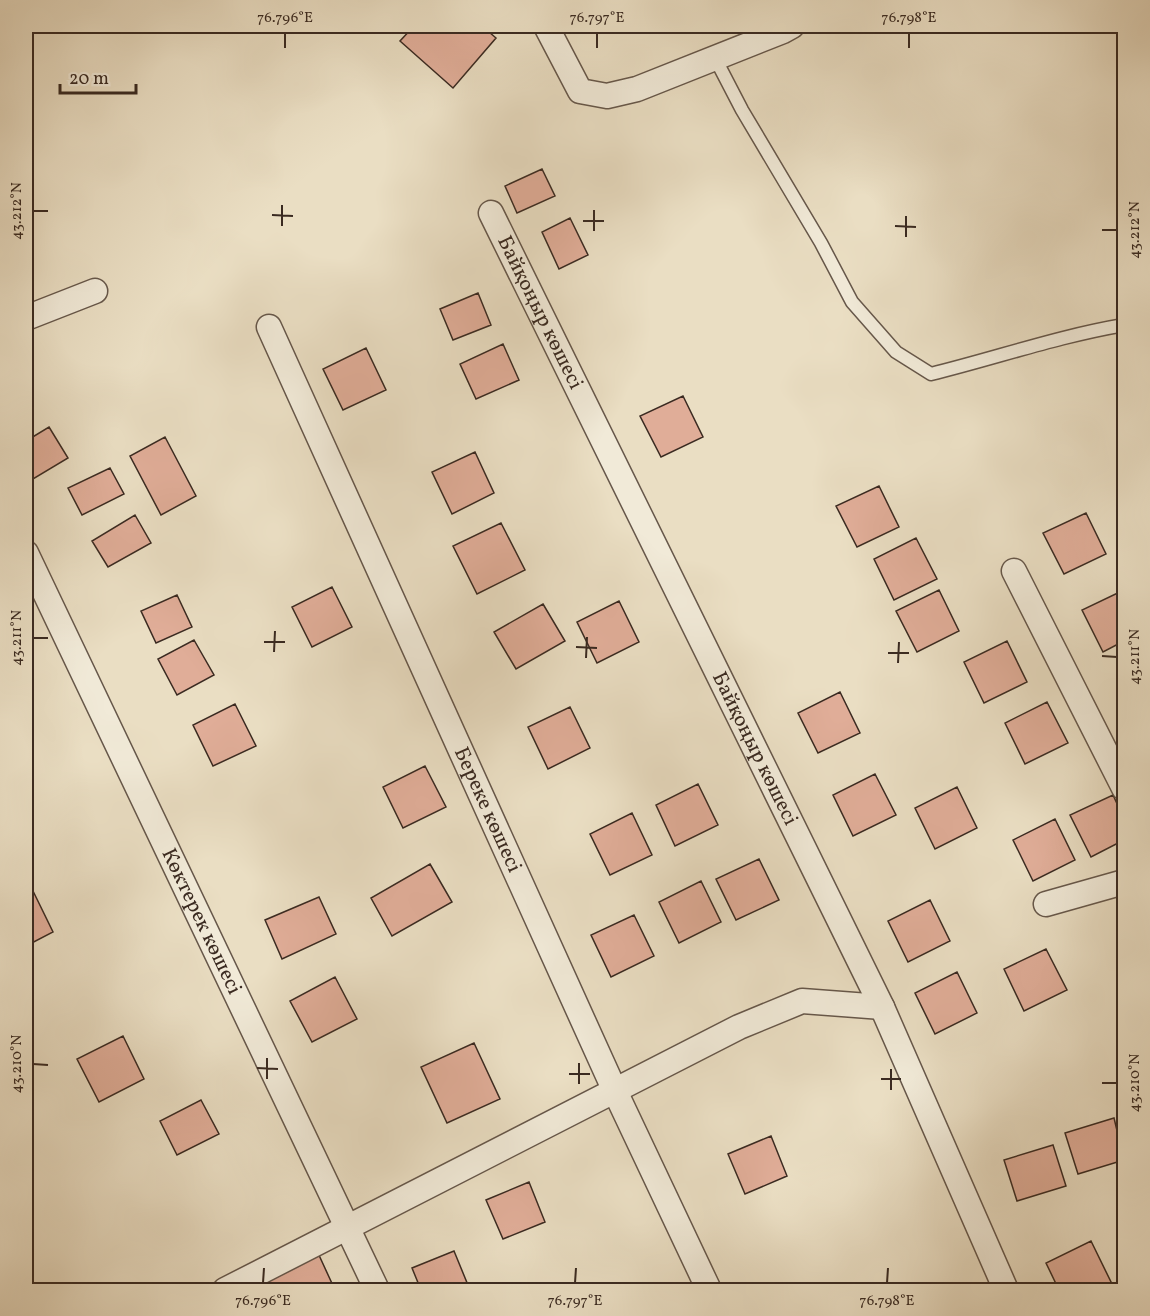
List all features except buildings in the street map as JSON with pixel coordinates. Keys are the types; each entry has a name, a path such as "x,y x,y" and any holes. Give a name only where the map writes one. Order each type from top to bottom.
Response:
{"street":[{"path":"546,26 580,91 607,96 638,90 783,32 792,26"},
{"name":"Байқоңыр көшесі","path":"490,213 882,1007 1006,1290"},
{"path":"26,318 95,291"},
{"name":"Береке көшесі","path":"269,327 614,1089 709,1290"},
{"name":"Көктерек көшесі","path":"26,553 377,1290"},
{"path":"1014,571 1125,788"},
{"path":"1046,904 1125,882"},
{"path":"225,1290 739,1027 802,1001 882,1007"}],"lane":[{"path":"715,58 742,110 821,243 852,302 896,352 931,374 1014,354 1070,334 1125,325"}]}
